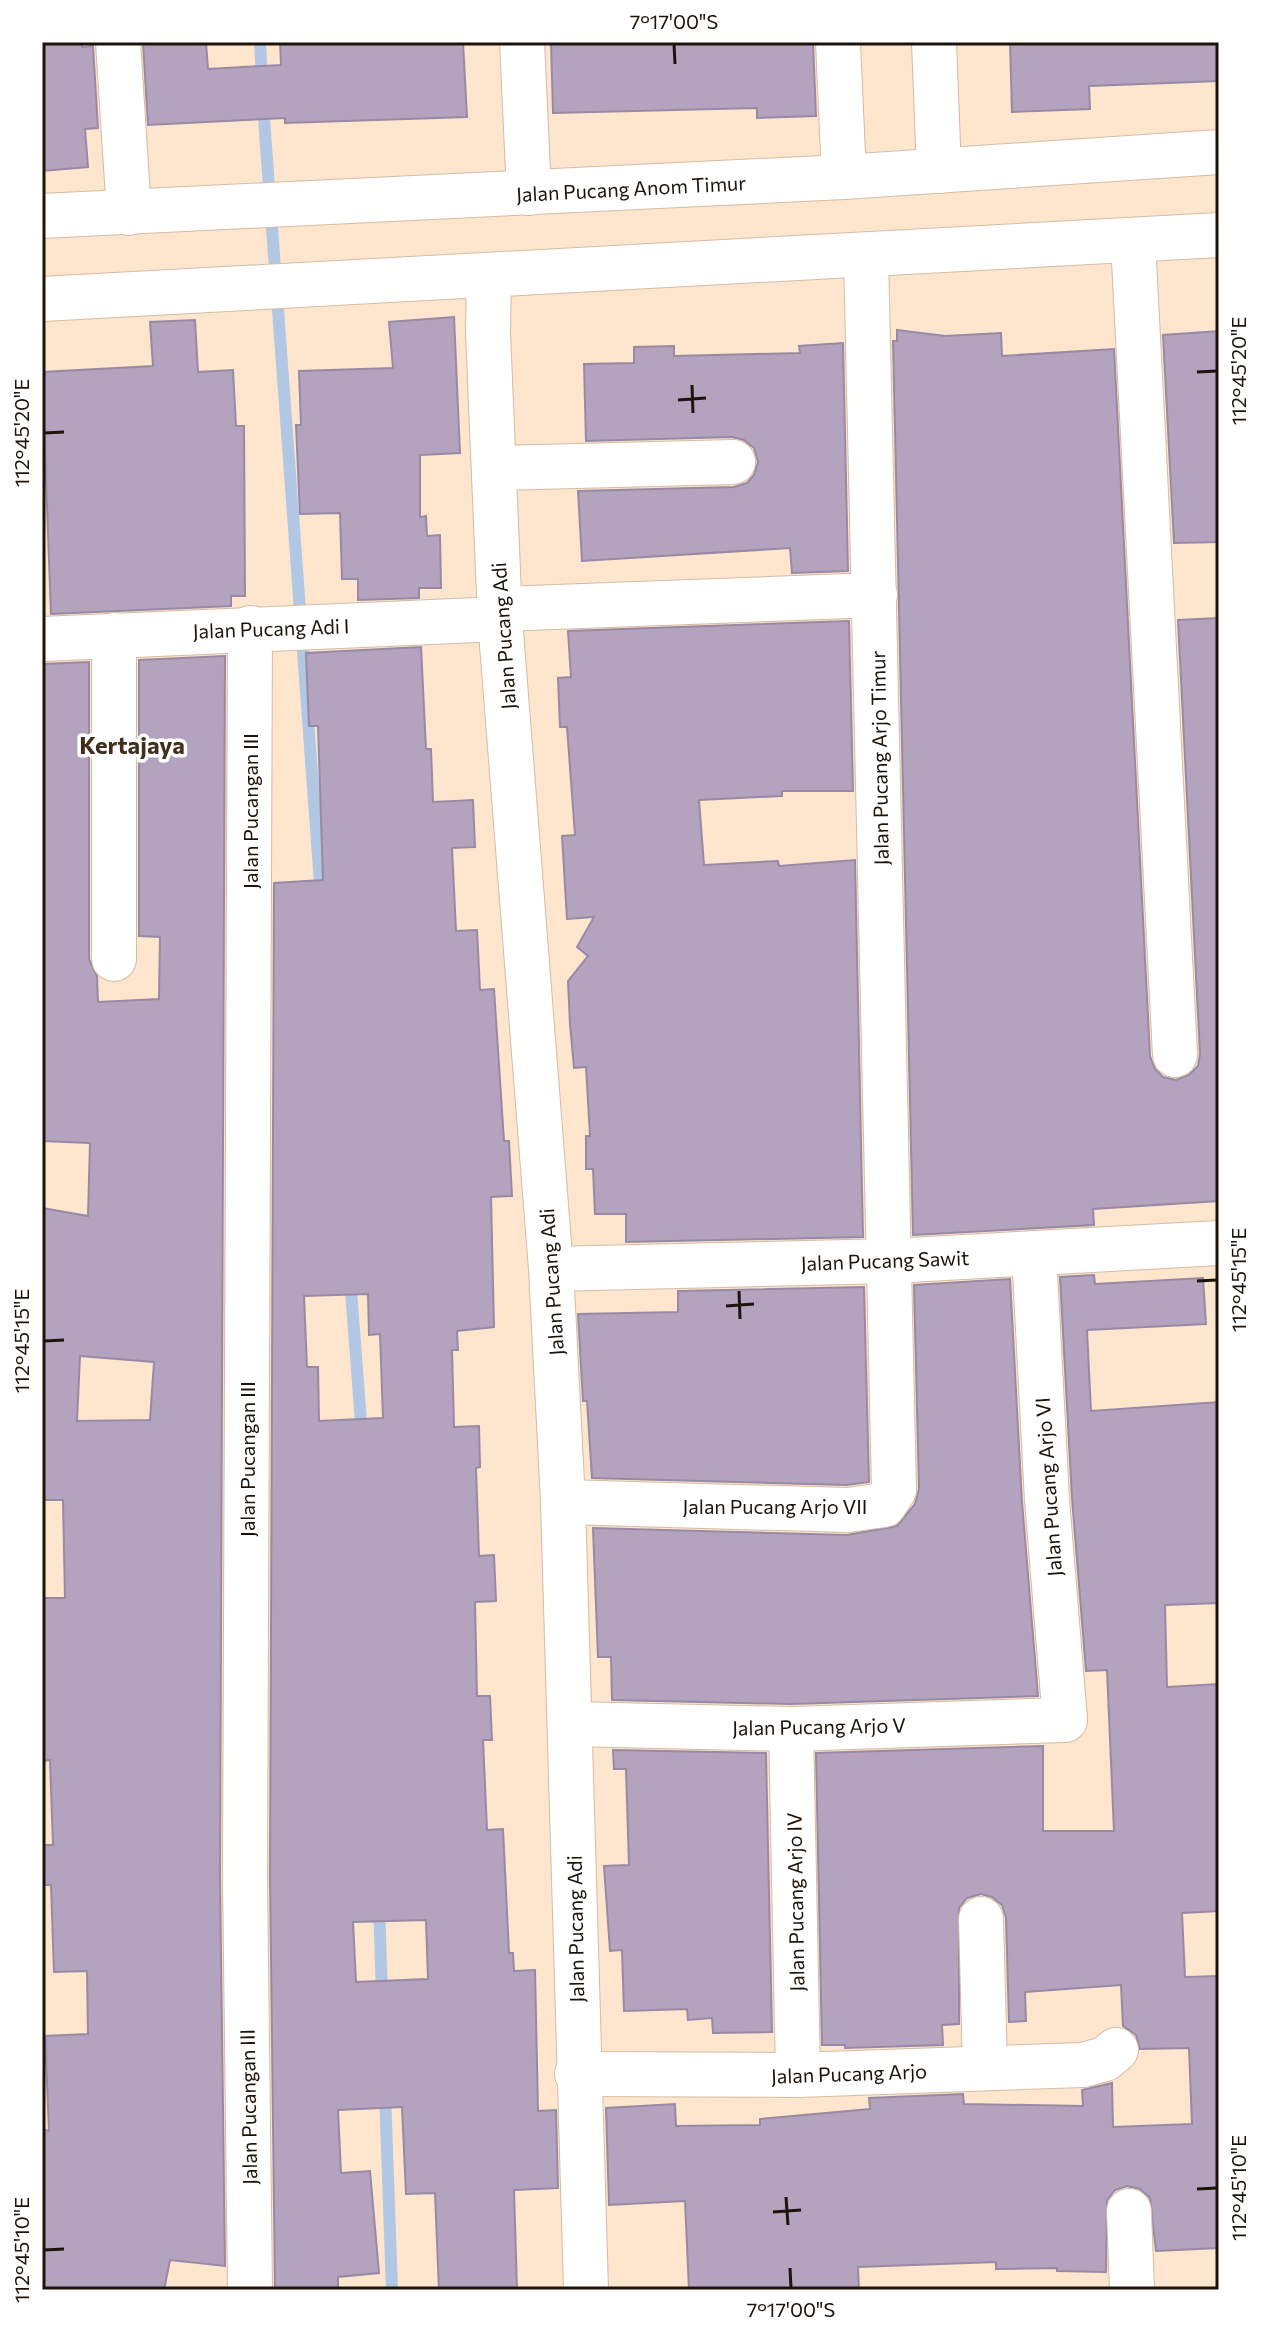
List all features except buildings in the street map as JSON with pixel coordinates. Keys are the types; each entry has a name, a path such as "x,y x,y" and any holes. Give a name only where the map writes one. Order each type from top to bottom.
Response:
{"street":[{"path":"118,42 129,213"},
{"path":"522,42 529,193"},
{"path":"838,42 844,177"},
{"path":"934,42 939,171"},
{"name":"Jalan Pucang Anom Timur","path":"42,216 844,177 1219,152"},
{"path":"42,299 1219,235"},
{"path":"1133,241 1175,1055"},
{"name":"Jalan Pucang Arjo Timur","path":"866,255 891,1261"},
{"name":"Jalan Pucang Adi","path":"489,275 500,614 551,1269 563,1502 572,1724 577,2074 586,2290"},
{"path":"494,468 733,462"},
{"name":"Jalan Pucang Adi I","path":"42,639 875,595"},
{"name":"Jalan Pucangan III","path":"250,2290 245,1875 283,627"},
{"path":"114,635 114,959"},
{"name":"Jalan Pucang Sawit","path":"551,1269 891,1261 1219,1243"},
{"name":"Jalan Pucang Arjo VI","path":"1034,1253 1047,1500 1065,1720"},
{"name":"Jalan Pucang Arjo VII","path":"563,1502 848,1510 884,1505 891,1498 896,1478 891,1261"},
{"name":"Jalan Pucang Arjo V","path":"572,1724 791,1729 1065,1720"},
{"name":"Jalan Pucang Arjo IV","path":"791,1729 798,2075"},
{"path":"981,1919 985,2068"},
{"name":"Jalan Pucang Arjo","path":"577,2074 798,2075 985,2068 1094,2063 1116,2050"},
{"path":"1129,2211 1132,2290"}],"waterway":[{"path":"260,42 262,79"},
{"path":"263,105 321,897"},
{"path":"350,1278 362,1435"},
{"path":"379,1905 382,1995"},
{"path":"385,2093 392,2290"}],"district":[{"name":"Kertajaya","path":"132,744"}]}
